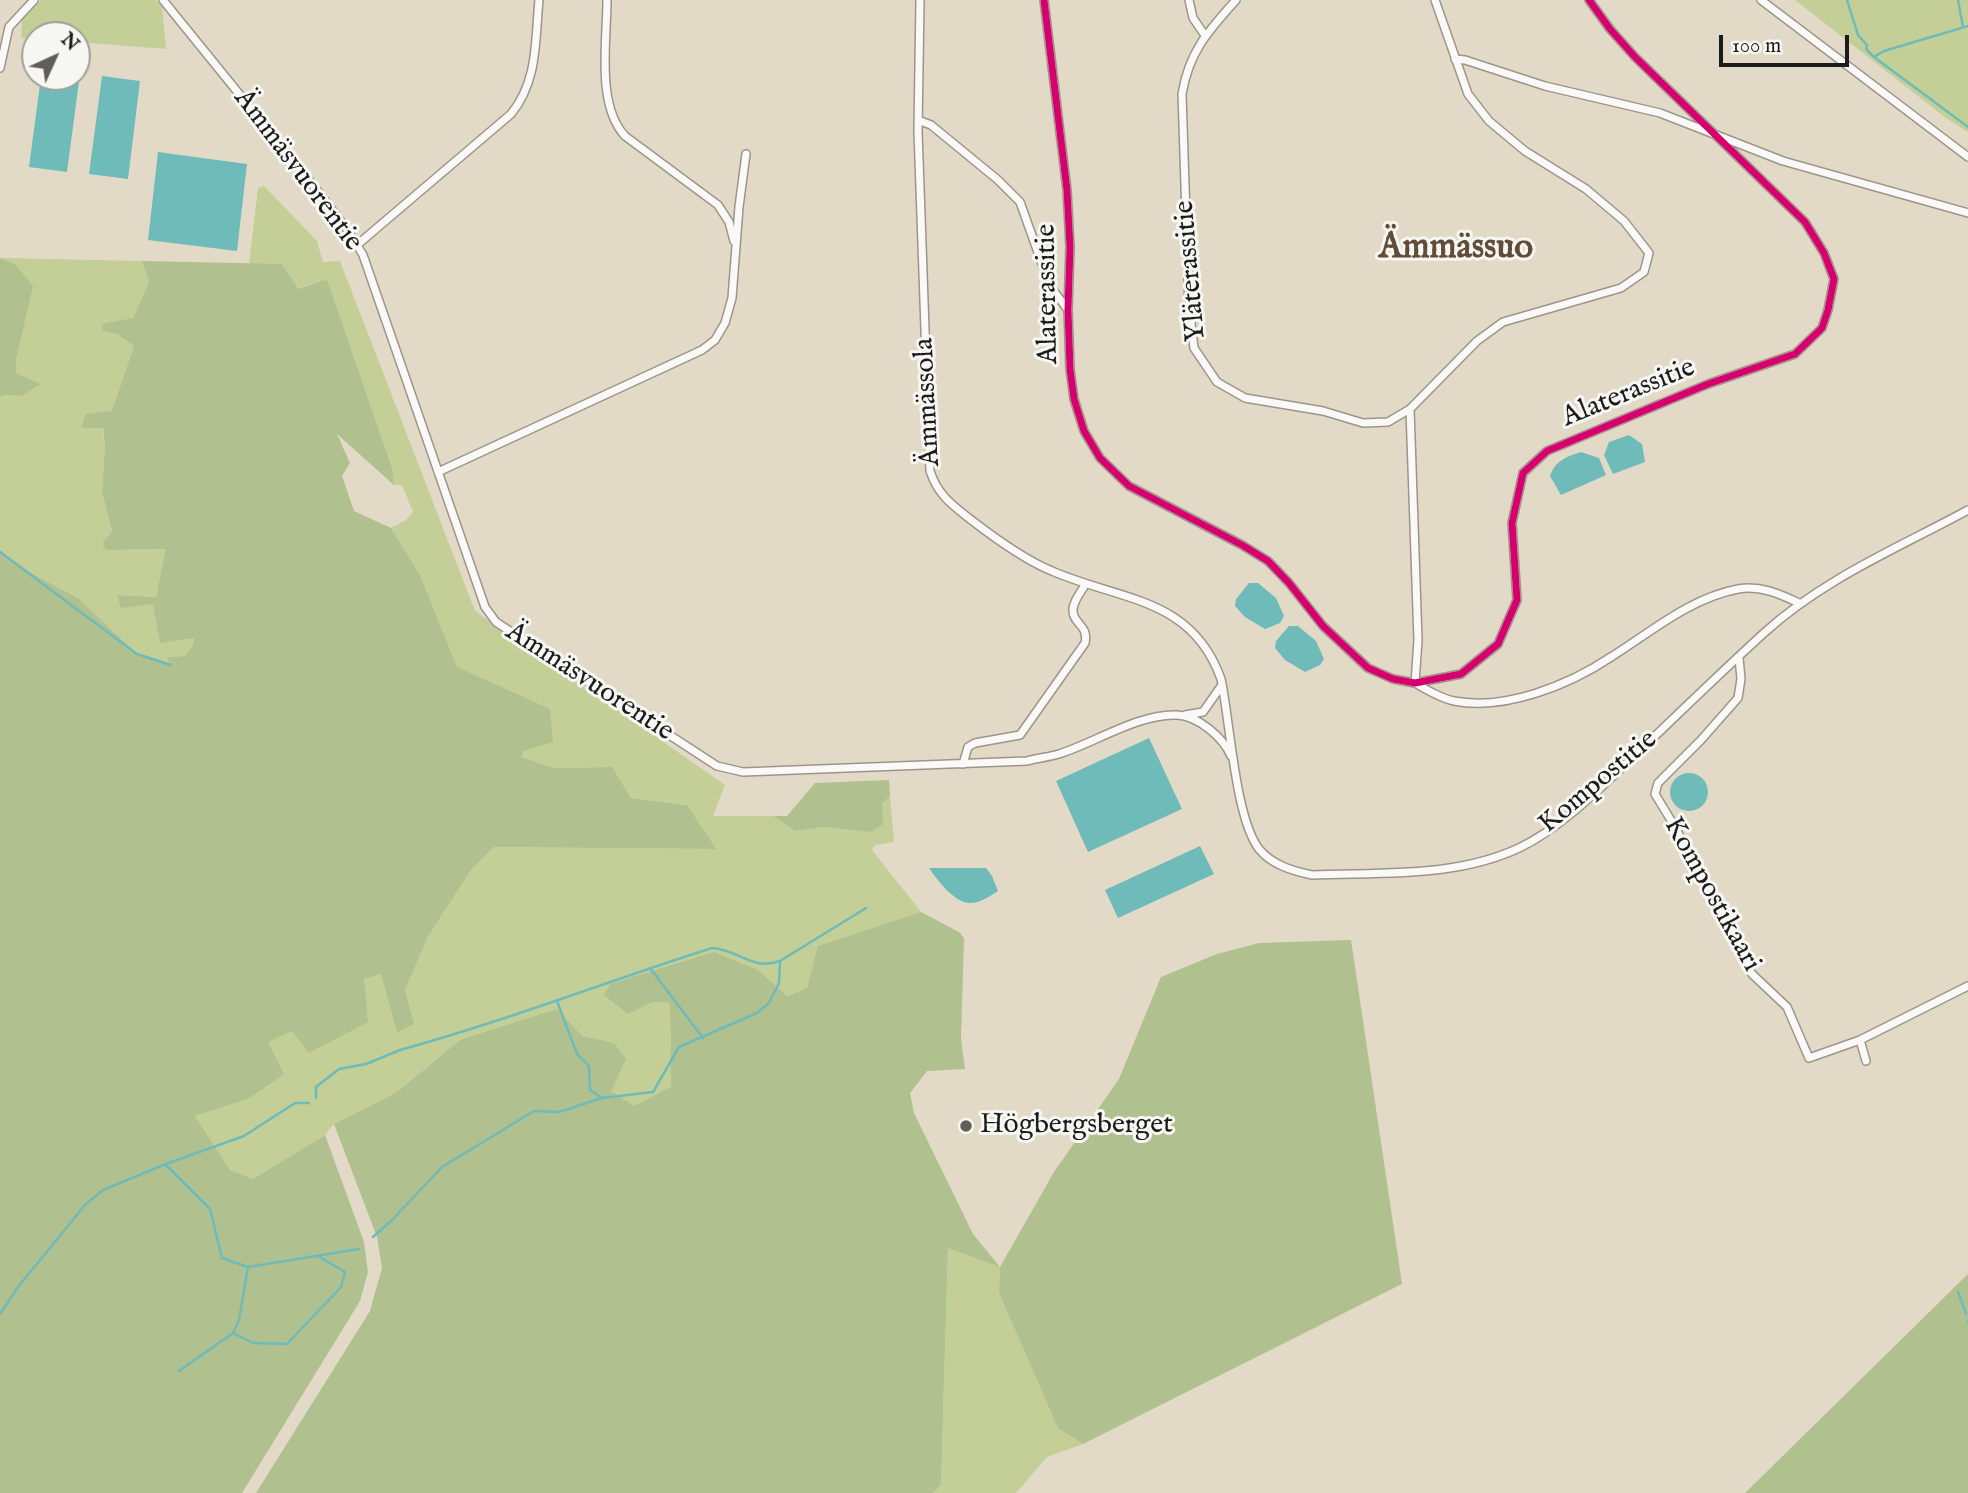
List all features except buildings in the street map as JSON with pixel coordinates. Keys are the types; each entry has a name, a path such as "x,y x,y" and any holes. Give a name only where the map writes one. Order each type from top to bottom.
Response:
{"street":[{"path":"0,68 9,27 34,0"},
{"name":"Ämmäsvuorentie","path":"163,0 317,190 362,255 485,607 496,622 717,766 743,772 1027,761 1057,755 1150,719 1196,715 1203,712 1222,685"},
{"path":"357,246 519,105 528,89 533,64 539,0"},
{"path":"607,0 607,95 617,127 718,205 729,222 736,248"},
{"name":"Ämmässola","path":"920,0 918,120 930,471 936,489 983,529 1048,570 1085,585 1151,604 1182,621 1205,646 1216,663 1235,764"},
{"name":"Alaterassitie","path":"1044,0 1066,176 1070,247 1070,369 1074,399 1084,431 1100,458 1129,486 1268,561 1323,626 1368,668 1415,683 1461,674 1498,644 1517,600 1512,523 1523,473 1547,451 1708,384 1795,354 1822,328 1834,279 1824,253 1805,222 1635,57 1589,0"},
{"path":"1189,0 1193,18 1204,34"},
{"name":"Yläterassitie","path":"1236,0 1204,34 1186,71 1182,94 1189,307 1194,348 1217,383 1245,398 1323,411 1363,423 1388,422 1410,408 1477,341 1503,321 1621,288 1644,272 1649,253 1624,222 1586,189 1525,151 1489,121 1468,94 1435,0"},
{"path":"1761,0 1968,157"},
{"path":"0,26 9,27"},
{"path":"1455,59 1545,86 1660,113 1796,165 1968,213"},
{"path":"918,120 932,125 1020,202 1050,286 1068,310"},
{"path":"439,472 702,351 715,340 725,323 732,298 746,154"},
{"path":"1410,408 1418,640 1415,683 1454,701 1483,702 1514,698 1541,692 1580,676 1675,614 1739,589 1764,589 1800,603"},
{"name":"Kompostitie","path":"1235,764 1247,826 1259,849 1275,862 1293,871 1312,875 1439,870 1486,860 1522,846 1587,801 1800,603 1849,572 1968,510"},
{"path":"962,764 968,747 975,743 1020,735 1085,643 1085,631 1072,609 1085,585"},
{"name":"Kompostikaari","path":"1739,658 1741,679 1738,698 1658,783 1655,794 1752,974 1787,1007 1809,1058 1860,1041 1968,986"},
{"path":"1180,715 1195,720 1217,736 1227,746 1235,764"},
{"path":"1860,1041 1866,1061"}],"green space":[{"path":"41,0 156,0 162,7 166,49 91,43 91,21 22,20"},
{"path":"1795,0 1968,0 1968,132 1946,118"},
{"path":"264,186 317,241 323,262 340,261 475,611 725,785 713,816 773,816 795,831 823,827 871,832 882,804 890,796 894,842 875,845 872,850 921,912 819,946 807,988 786,996 758,970 652,1002 670,1003 670,1049 776,1009 587,1173 460,1040 397,1092 334,1124 325,1135 253,1179 230,1170 195,1116 248,1099 267,1042 292,1031 364,979 381,974 405,991 427,938 471,870 494,847 715,849 687,805 631,798 612,767 553,768 522,757 523,751 457,668 420,575 391,528 406,520 413,512 402,485 394,485 392,468 327,279 297,289 281,264 249,264 258,188"},
{"path":"0,258 142,261 149,282 133,318 103,331 117,334 134,346 112,412 86,414 82,428 102,428 105,445 102,492 112,531 102,544 106,550 167,549 156,597 118,595 153,604 195,638 185,656 168,657 171,665 137,654 78,598 33,574 0,550 0,397 21,396 16,359 0,358"},
{"path":"0,258 15,264 33,286 16,359 16,373 40,384 21,396 0,397"},
{"path":"142,261 282,264 298,289 327,279 392,468 394,485 337,434 350,463 342,476 354,511 391,528 420,575 457,667 550,709 553,742 523,751 522,757 553,768 612,767 631,798 687,805 716,849 494,847 471,870 427,938 405,991 414,1024 397,1032 381,974 364,979 368,1022 309,1053 292,1031 268,1042 284,1074 248,1099 195,1116 230,1170 253,1179 325,1135 364,1242 368,1272 360,1301 242,1493 0,1493 0,550 33,574 78,598 137,654 170,665 167,657 185,656 193,645 194,638 160,643 153,604 121,608 117,595 156,597 166,549 106,550 102,544 112,531 102,492 105,445 103,428 81,428 86,414 112,411 134,346 117,334 103,331 102,324 133,318 149,282"},
{"path":"889,780 890,796 882,804 883,824 871,832 823,827 795,831 773,816 787,816 815,783"},
{"path":"921,912 959,932 964,938 961,1039 965,1069 927,1071 910,1093 914,1113 973,1234 1000,1267 948,1248 941,1484 933,1493 256,1493 370,1311 382,1268 377,1237 334,1124 397,1092 460,1040 557,1009 582,1036 614,1043 626,1059 611,1091 634,1106 671,1087 670,1003 652,1002 628,1014 604,995 610,984 714,952 758,970 787,996 807,988 818,946"},
{"path":"1351,940 1402,1284 1083,1444 1058,1428 999,1293 1000,1267 1054,1172 1119,1079 1161,977 1217,954 1259,943"},
{"path":"948,1247 1000,1267 999,1293 1058,1427 1083,1444 1047,1457 1016,1493 933,1493 941,1484"},
{"path":"1968,1274 1968,1493 1745,1493"}],"water":[{"path":"102,76 140,81 128,179 89,174"},
{"path":"39,91 78,91 67,172 29,167"},
{"path":"158,152 247,164 237,251 148,240"},
{"path":"1629,435 1642,444 1645,462 1613,474 1604,455 1609,442"},
{"path":"1581,452 1599,458 1606,475 1561,495 1550,476 1552,471 1562,460"},
{"path":"1249,583 1258,583 1276,598 1284,616 1280,623 1265,629 1245,617 1235,606 1236,599"},
{"path":"1289,626 1298,626 1316,641 1324,659 1320,665 1305,672 1285,660 1275,648 1276,641"},
{"path":"1149,738 1182,809 1088,852 1056,781"},
{"path":"1689,773 1703,778 1708,792 1703,806 1689,811 1675,806 1670,792 1675,778"},
{"path":"1200,846 1214,874 1118,918 1105,890"},
{"path":"929,868 986,868 998,891 979,901 966,903 948,891"}],"waterway":[{"path":"1847,0 1858,35 1874,57"},
{"path":"1958,0 1963,27"},
{"path":"1968,26 1884,51 1874,57 1968,127"},
{"path":"0,552 137,654 171,665"},
{"path":"316,1098 316,1087 339,1069 366,1064 400,1050 712,948 753,962 780,961 866,908"},
{"path":"373,1237 442,1167 534,1111 559,1112 602,1098 653,1092 679,1047 757,1013 769,1003 779,983 780,961"},
{"path":"650,968 703,1038"},
{"path":"557,1001 577,1054 589,1066 590,1090 602,1098"},
{"path":"0,1314 18,1287 85,1205 103,1190 244,1136 295,1103 309,1103"},
{"path":"166,1165 210,1209 222,1258 248,1267"},
{"path":"179,1371 233,1333 239,1320 248,1267 359,1249"},
{"path":"233,1333 253,1343 287,1344 341,1287 345,1272 318,1256"},
{"path":"1958,1292 1966,1314"}],"cycle path":[{"path":"1044,0 1067,190 1070,369 1074,399 1084,431 1100,458 1129,486 1268,561 1323,626 1368,668 1393,679 1415,683 1461,674 1498,644 1517,600 1512,523 1523,473 1547,451 1708,384 1795,354 1822,328 1828,310 1834,279 1824,253 1805,222 1635,57 1589,0"}],"place":[{"name":"Högbergsberget","path":"966,1126"}],"district":[{"name":"Ämmässuo","path":"1456,250"}]}
